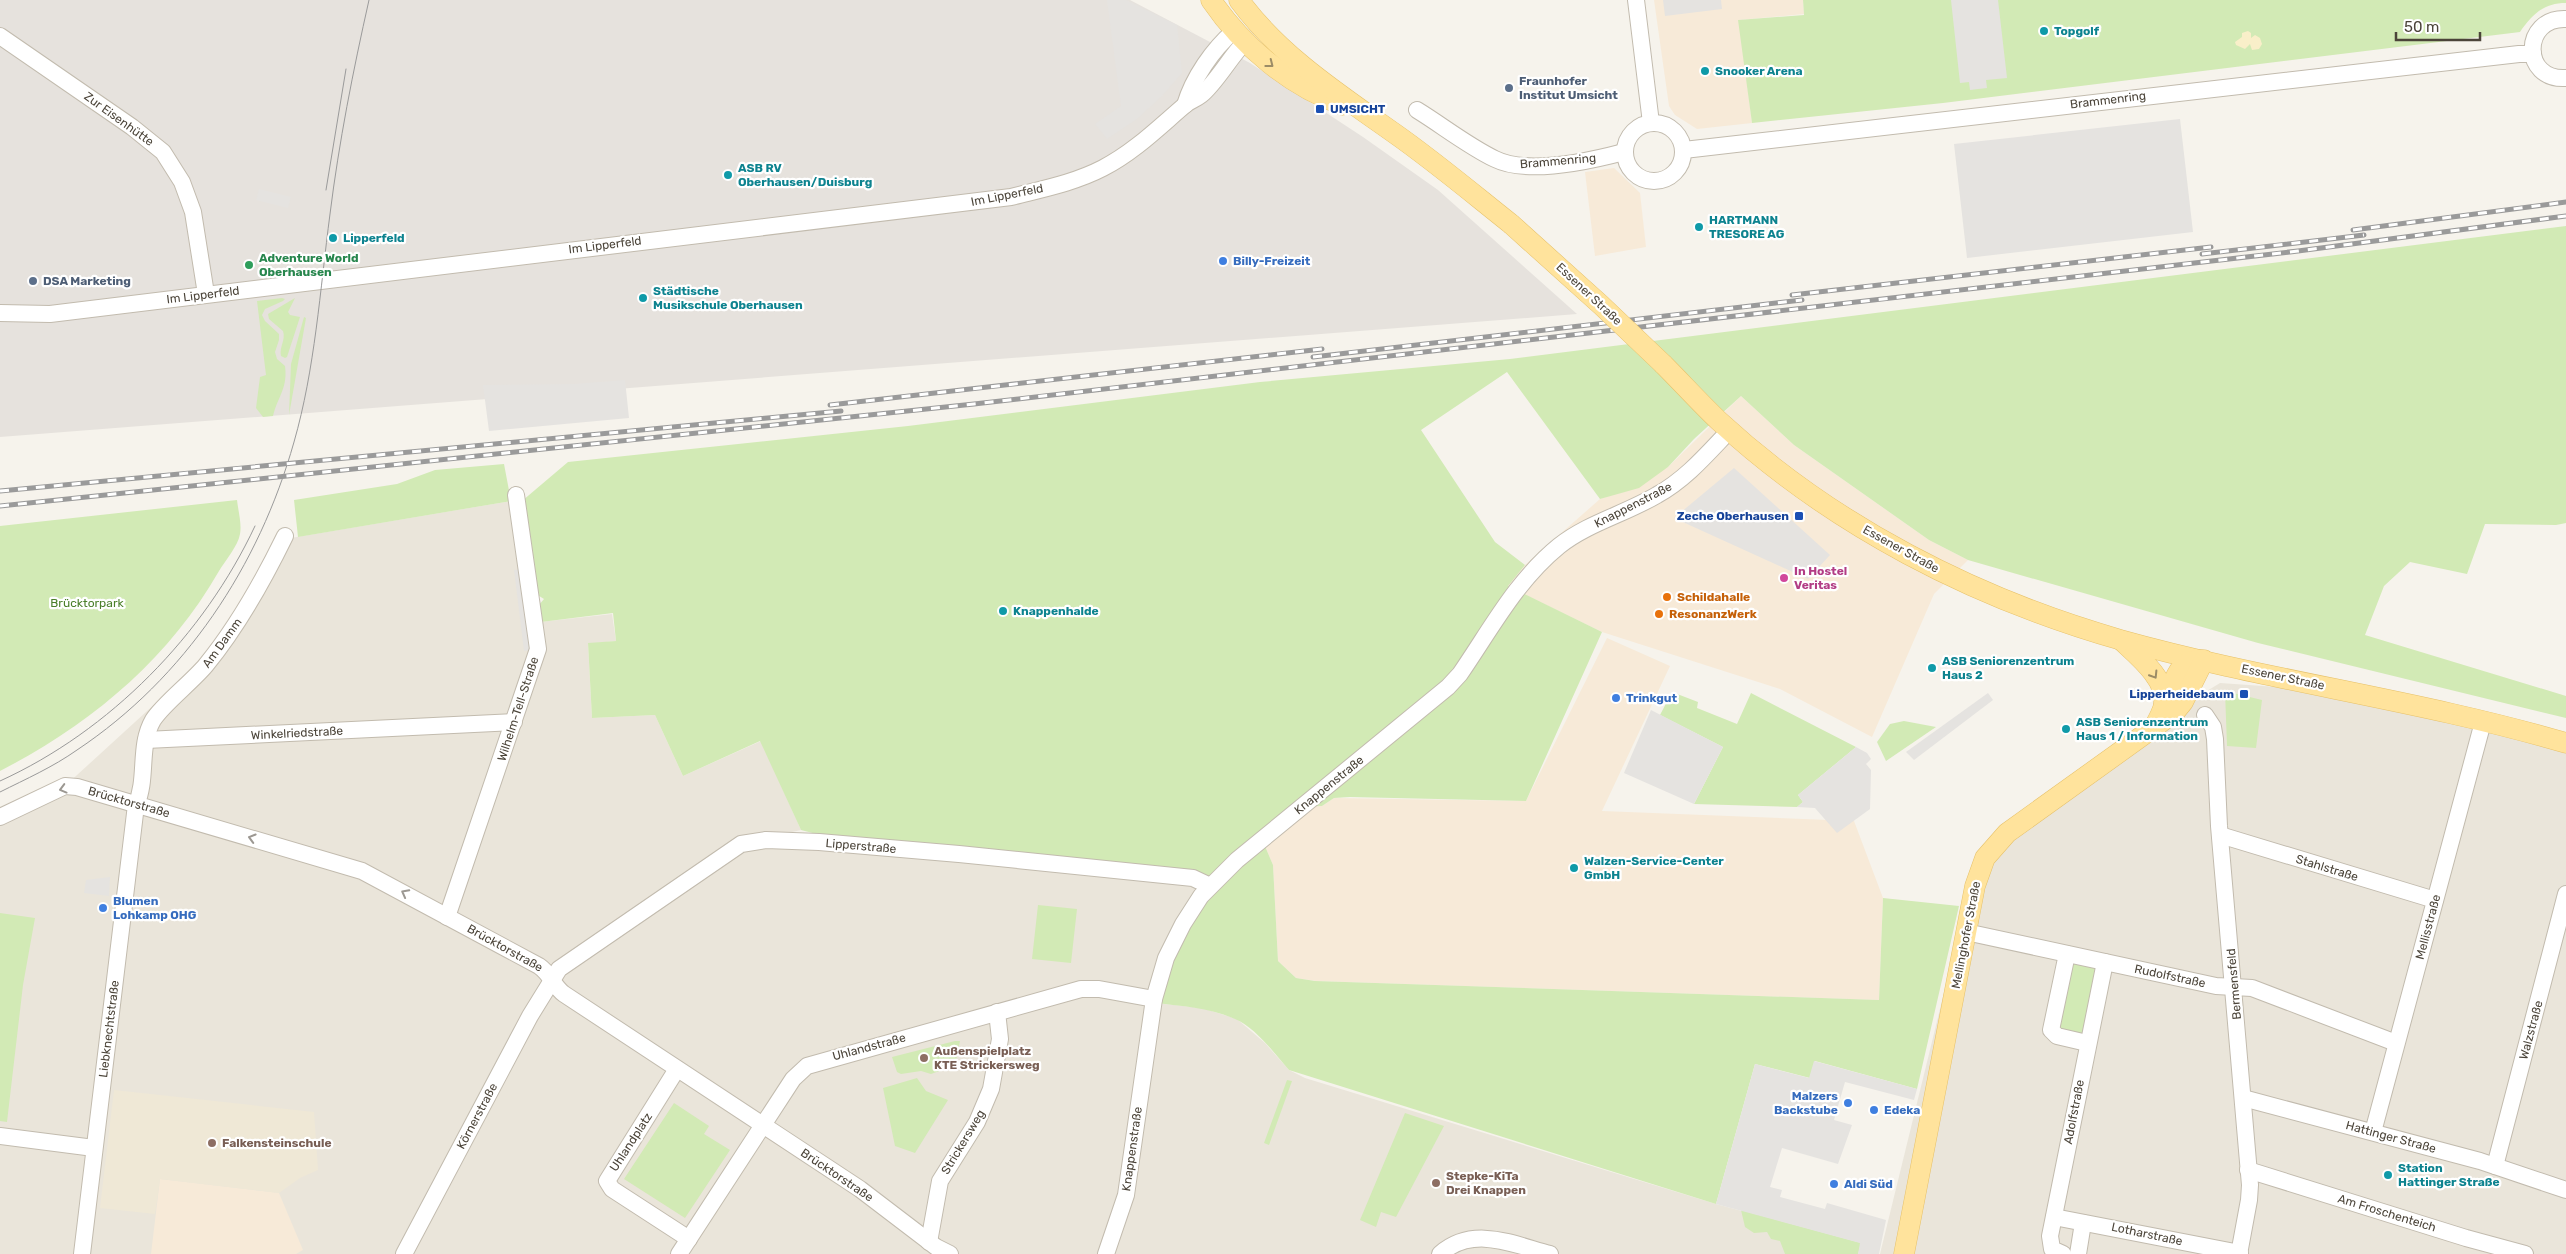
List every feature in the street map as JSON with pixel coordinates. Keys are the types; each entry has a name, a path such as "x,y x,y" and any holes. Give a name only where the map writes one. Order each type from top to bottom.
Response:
{"main road":[{"name":"Essener Straße","path":"1210,0 1240,36 1267,62 1301,85 1326,98 1363,112"},
{"name":"Essener Straße","path":"1239,0 1254,22 1294,59 1363,112 1425,155 1511,224 1595,299 1730,430 1811,495 1848,519 1936,569 2024,608 2120,639 2204,660 2483,722 2566,743"},
{"path":"1240,36 1254,22"},
{"path":"2120,639 2154,673 2164,703"},
{"path":"2154,728 2180,668 2192,660 2204,660"},
{"name":"Mellinghofer Straße","path":"1904,1254 1966,932 1979,874 1985,858 2006,833 2178,709 2204,660"}],"street":[{"path":"1636,0 1651,123"},
{"path":"2566,19 2550,22 2540,28 2533,43 2533,54 2537,65 2545,74 2566,78"},
{"name":"Zur Eisenhütte","path":"0,36 132,126 163,152 182,182 193,212 206,294"},
{"name":"Im Lipperfeld","path":"0,313 50,314 1011,197 1077,179 1103,168 1148,139 1185,105 1191,87 1224,39 1240,36"},
{"name":"Brammenring","path":"1684,150 2167,93 2533,54"},
{"name":"Brammenring","path":"1417,110 1496,160 1516,166 1597,159 1624,152"},
{"path":"1651,123 1665,126 1671,130 1680,139 1684,150 1680,164 1673,174 1653,182 1634,174 1627,165 1624,152 1630,135 1639,127 1651,123"},
{"name":"Knappenstraße","path":"1106,1254 1126,1195 1154,999 1163,967 1176,937 1194,906 1210,886 1256,842 1448,687 1474,654 1522,582 1560,546 1598,522 1656,496 1676,483 1730,430"},
{"name":"Wilhelm-Tell-Straße","path":"448,916 538,649 516,495"},
{"name":"Am Damm","path":"146,740 154,718 194,679 228,636 258,588 285,536"},
{"name":"Bermensfeld","path":"2205,715 2213,727 2215,738 2220,835 2248,1170 2249,1200 2240,1254"},
{"name":"Winkelriedstraße","path":"146,740 514,722"},
{"name":"Mellisstraße","path":"2373,1132 2483,722"},
{"path":"131,804 143,781 146,740"},
{"name":"Brücktorstraße","path":"0,817 65,786 77,787 362,871 539,966 552,978 557,989 564,994 860,1190 929,1242 950,1254"},
{"name":"Liebknechtstraße","path":"82,1254 131,804"},
{"name":"Stahlstraße","path":"2220,835 2435,900"},
{"name":"Lipperstraße","path":"552,978 559,969 724,854 741,844 761,840 801,841 959,854 1193,878 1210,886"},
{"name":"Walzstraße","path":"2495,1166 2566,894"},
{"name":"Rudolfstraße","path":"1966,932 2216,986 2234,985 2252,988 2396,1043"},
{"path":"2067,954 2051,1030 2057,1036 2087,1043"},
{"name":"Adolfstraße","path":"2063,1254 2054,1251 2050,1243 2087,1043 2105,962"},
{"name":"Körnerstraße","path":"404,1254 552,978"},
{"name":"Uhlandstraße","path":"679,1254 793,1079 811,1064 1087,988 1154,999"},
{"name":"Strickersweg","path":"929,1242 940,1181 980,1117 991,1089 1000,1039 997,1012"},
{"name":"Uhlandplatz","path":"678,1069 607,1181 612,1189 689,1239"},
{"name":"Hattinger Straße","path":"2243,1098 2495,1166 2566,1190"},
{"path":"0,1136 94,1148"},
{"name":"Am Froschenteich","path":"2248,1170 2466,1238 2525,1254"},
{"name":"Lotharstraße","path":"2054,1217 2083,1223 2094,1223 2240,1254"},
{"path":"2078,1254 2083,1223"},
{"path":"1440,1254 1460,1241 1484,1237 1550,1254"}],"shaded area":[{"path":"0,0 1130,0 1250,63 1363,137 1438,190 1577,314 0,437"},
{"path":"1107,0 1126,0 1177,25 1182,73 1162,96 1137,119 1107,139 1095,124 1121,106"},
{"path":"1654,0 1803,0 1804,14 1739,20 1752,123 1697,129 1675,115 1669,106"},
{"path":"1663,0 1721,0 1722,9 1665,16"},
{"path":"1951,0 1998,0 2007,78 1986,80 1987,88 1970,90 1969,82 1960,83"},
{"path":"2180,119 2193,232 1967,258 1954,144"},
{"path":"1614,168 1640,193 1646,247 1595,256 1585,172"},
{"path":"259,189 291,197 288,208 256,200"},
{"path":"625,380 629,418 489,431 483,385 574,384"},
{"path":"1741,396 1794,445 1929,540 1968,560 1934,594 1872,737 1780,689 1602,632 1507,586 1525,565 1600,499 1617,493 1668,467"},
{"path":"1734,468 1830,555 1808,579 1674,518"},
{"path":"511,501 531,623 612,614 616,641 588,644 592,718 655,715 683,776 761,741 801,830 741,844 782,839 1210,886 1155,1003 1202,1008 1237,1019 1265,1043 1289,1070 1305,1078 1716,1204 1861,1243 1858,1254 0,1254 0,821 65,786 193,669 243,607 279,540"},
{"path":"526,568 538,649 524,651 514,570"},
{"path":"1607,638 1670,666 1602,811 1854,821 1883,898 1879,1000 1316,981 1296,978 1278,961 1273,865 1262,839 1299,807 1322,806 1334,798 1526,801"},
{"path":"2220,683 2335,691 2566,745 2566,1254 1880,1254 1976,862 2166,716"},
{"path":"1988,693 1993,700 1914,760 1906,752"},
{"path":"1651,710 1723,747 1694,804 1624,773"},
{"path":"1856,747 1867,753 1871,759 1866,764 1871,770 1870,809 1837,833 1815,808 1797,807 1803,802 1798,795"},
{"path":"110,877 109,896 84,893 86,880"},
{"path":"1814,1061 1917,1089 1914,1100 1845,1082 1834,1120 1852,1125 1838,1164 1782,1148 1770,1187 1782,1190 1780,1197 1825,1209 1827,1203 1886,1220 1879,1254 1858,1254 1860,1243 1716,1204 1755,1064 1809,1078"},
{"name":"Falkensteinschule","path":"114,1090 314,1112 318,1170 300,1178 279,1193 160,1179 155,1214 100,1208"},
{"path":"160,1179 279,1193 303,1250 296,1254 151,1254"}],"green space":[{"path":"1803,0 2566,0 2566,3 2551,5 2539,11 2520,32 1943,103 1752,123 1738,20 1804,15"},
{"path":"2566,226 2566,523 2556,525 2485,524 2467,574 2410,562 2384,586 2365,635 2566,696 2566,718 2258,643 1968,560 1929,540 1794,445 1741,396 1694,439 1668,467 1639,488 1600,499 1507,372 1421,430 1495,542 1525,565 1508,586 1602,632 1526,801 1350,797 1334,798 1322,806 1299,807 1210,885 871,848 801,830 760,741 683,776 655,715 592,718 588,643 616,641 613,613 541,622 538,606 544,599 536,594 522,501 568,462 908,426 1260,382 1510,359"},
{"path":"295,298 288,312 290,315 300,317 287,357 285,358 281,356 283,331 269,319 268,314"},
{"path":"285,299 265,309 262,315 265,321 279,334 275,352 277,359 285,366 286,374 284,386 273,416 263,417 256,408 260,377 266,375 257,301"},
{"path":"304,317 306,318 289,415 291,364"},
{"path":"504,464 511,501 298,537 294,500 397,484 435,470"},
{"name":"Brücktorpark","path":"237,500 241,526 237,543 199,603 176,633 125,687 96,711 33,753 0,771 0,526"},
{"path":"2225,691 2262,700 2256,748 2227,746"},
{"path":"1672,692 1698,702 1697,708 1737,724 1751,693 1856,747 1798,795 1803,802 1797,807 1694,804 1723,747 1660,715"},
{"path":"1904,721 1936,727 1886,761 1877,742 1890,724"},
{"path":"1262,839 1273,865 1278,961 1296,978 1315,981 1879,1000 1883,898 1959,906 1917,1089 1815,1061 1810,1078 1755,1064 1716,1204 1289,1070 1257,1034 1235,1019 1186,1006 1155,1003 1188,916"},
{"path":"1038,905 1077,909 1071,963 1032,959"},
{"path":"0,913 35,918 23,985 7,1122 0,1121"},
{"path":"2067,954 2105,962 2087,1043 2051,1028"},
{"name":"Außenspielplatz KTE Strickersweg","path":"960,1041 956,1061 945,1059 942,1070 931,1074 921,1071 901,1074 897,1072 892,1057"},
{"path":"917,1078 926,1091 948,1100 915,1153 895,1146 883,1088"},
{"path":"1287,1080 1292,1081 1269,1145 1264,1143"},
{"path":"674,1103 709,1126 704,1134 730,1150 685,1218 624,1179"},
{"path":"1405,1113 1444,1126 1396,1217 1381,1212 1376,1227 1360,1220"},
{"path":"1741,1210 1861,1243 1858,1254 1785,1254 1780,1241 1771,1239 1767,1232 1754,1233 1745,1227"}],"sand":[{"path":"2248,31 2251,33 2251,38 2255,35 2260,38 2262,44 2259,49 2252,50 2250,44 2245,49 2236,45 2235,42 2242,37 2242,33"}],"tram line":[{"path":"0,792 49,767 77,750 116,721 152,689 184,654 213,616 261,532 279,488 294,442 307,386 338,160 369,0"},
{"path":"326,190 346,69"},
{"path":"0,781 40,760 79,735 116,707 150,676 209,605 234,566 255,526"}],"railway":[{"path":"2353,230 2566,202"},
{"path":"0,506 974,404 2298,251 2566,216"},
{"path":"2202,254 2364,235"},
{"path":"1792,295 2211,247"},
{"path":"1313,357 1802,300"},
{"path":"830,405 1322,349"},
{"path":"0,491 841,411"}],"place":[{"name":"Topgolf","path":"2044,31"},
{"name":"Snooker Arena","path":"1705,71"},
{"name":"Fraunhofer Institut Umsicht","path":"1509,88"},
{"name":"UMSICHT","path":"1320,109"},
{"name":"ASB RV Oberhausen/Duisburg","path":"728,175"},
{"name":"HARTMANN TRESORE AG","path":"1699,227"},
{"name":"Lipperfeld","path":"333,238"},
{"name":"Billy-Freizeit","path":"1223,261"},
{"name":"Adventure World Oberhausen","path":"249,265"},
{"name":"DSA Marketing","path":"33,281"},
{"name":"Städtische Musikschule Oberhausen","path":"643,298"},
{"name":"Zeche Oberhausen","path":"1799,516"},
{"name":"In Hostel Veritas","path":"1784,578"},
{"name":"Schildahalle","path":"1667,597"},
{"name":"Knappenhalde","path":"1003,611"},
{"name":"ResonanzWerk","path":"1659,614"},
{"name":"ASB Seniorenzentrum Haus 2","path":"1932,668"},
{"name":"Lipperheidebaum","path":"2244,694"},
{"name":"Trinkgut","path":"1616,698"},
{"name":"ASB Seniorenzentrum Haus 1 / Information","path":"2066,729"},
{"name":"Walzen-Service-Center GmbH","path":"1574,868"},
{"name":"Blumen Lohkamp OHG","path":"103,908"},
{"name":"Außenspielplatz KTE Strickersweg","path":"924,1058"},
{"name":"Malzers Backstube","path":"1848,1103"},
{"name":"Edeka","path":"1874,1110"},
{"name":"Falkensteinschule","path":"212,1143"},
{"name":"Station Hattinger Straße","path":"2388,1175"},
{"name":"Stepke-KiTa Drei Knappen","path":"1436,1183"},
{"name":"Aldi Süd","path":"1834,1184"}]}
